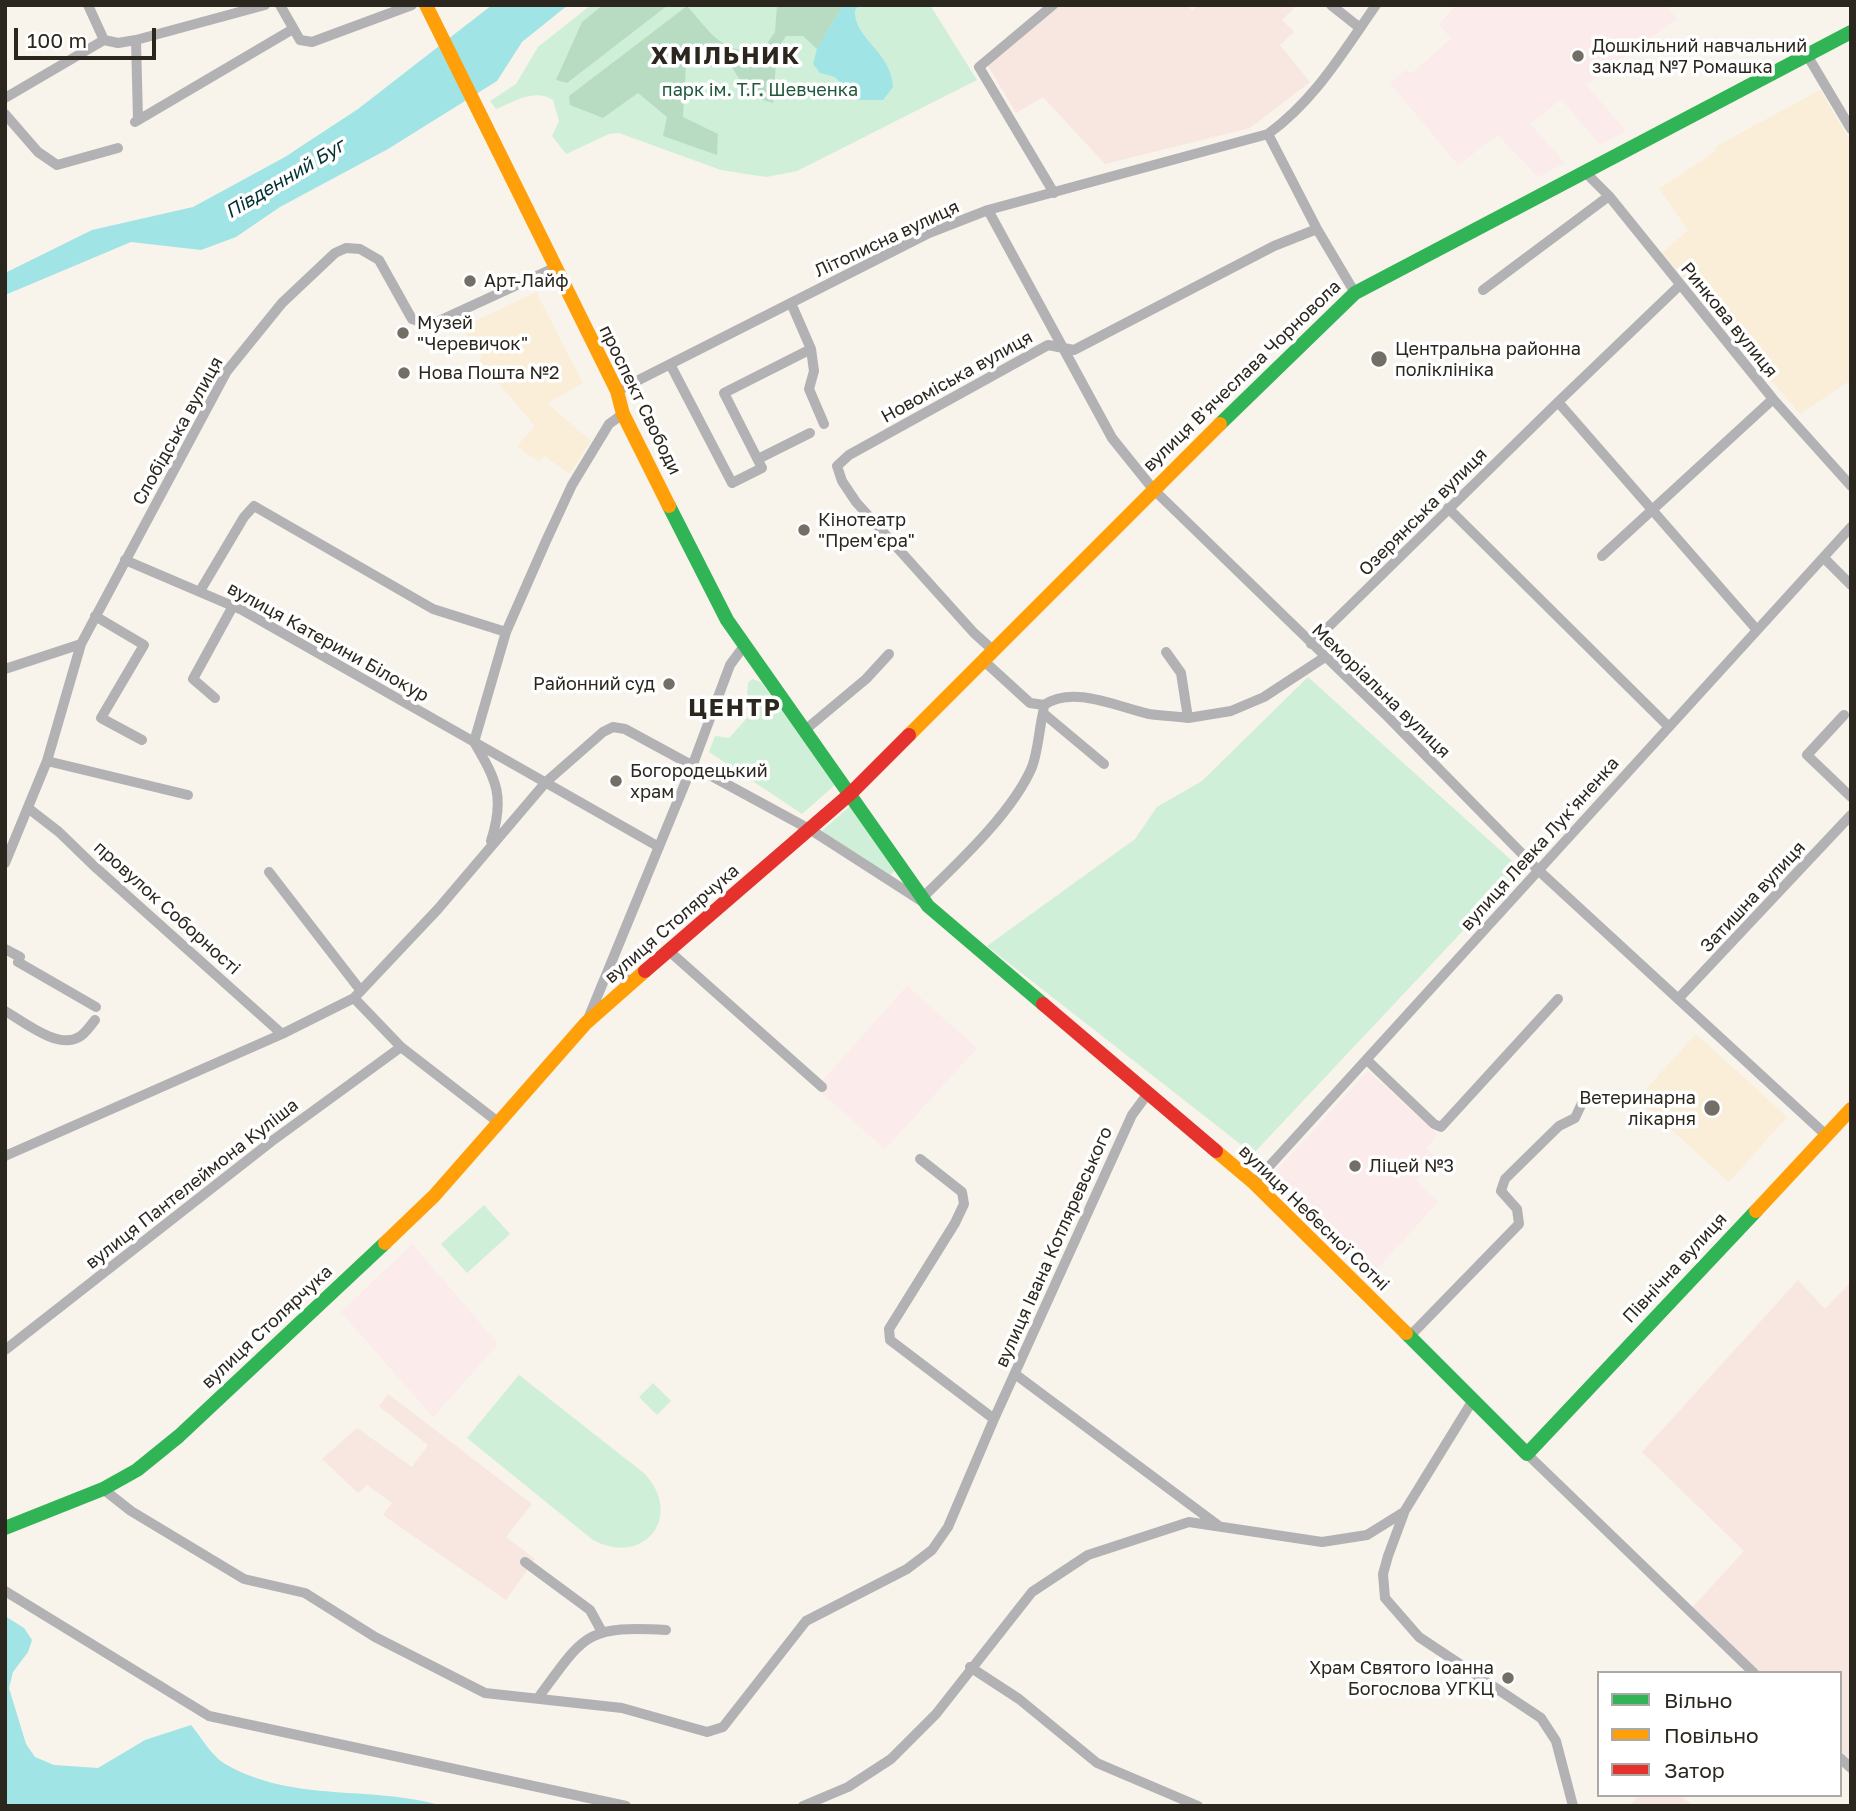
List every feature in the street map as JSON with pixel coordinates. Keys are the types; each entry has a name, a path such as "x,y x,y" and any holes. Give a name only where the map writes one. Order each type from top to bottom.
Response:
{"street":[{"path":"88,5 104,40"},
{"path":"5,99 104,40 118,43 136,40 265,5"},
{"path":"280,5 300,40 312,41 412,5"},
{"name":"проспект Свободи","path":"426,5 554,268 617,390 623,414 727,620 850,794"},
{"path":"1053,5 979,67 1054,193"},
{"path":"1331,5 1360,28"},
{"path":"1355,293 1317,229 1268,134 1296,114 1376,5"},
{"path":"136,40 137,121 293,29"},
{"name":"вулиця В'ячеслава Чорновола","path":"850,794 1153,489 1355,293 1851,32"},
{"path":"1807,55 1851,129"},
{"path":"5,114 38,152 57,165 118,148"},
{"name":"Літописна вулиця","path":"617,390 929,233 988,210 1268,134"},
{"name":"Ринкова вулиця","path":"1585,172 1609,196 1773,399 1851,486"},
{"path":"1483,290 1609,196"},
{"name":"Меморіальна вулиця","path":"988,210 1112,438 1153,489 1537,869 1826,1135"},
{"name":"Новоміська вулиця","path":"989,656 856,502 842,481 837,466 849,455 1048,345 1074,350 1274,246 1317,229"},
{"name":"Слобідська вулиця","path":"5,863 47,761 80,644 227,371 282,303 335,253 346,248 360,249 379,260 412,320 430,325 554,268"},
{"name":"Озерянська вулиця","path":"1311,645 1448,508 1680,285"},
{"path":"791,303 811,349 814,370 809,389 824,424"},
{"path":"670,364 732,483 762,468 724,393 811,349"},
{"path":"1602,556 1773,399"},
{"path":"1558,402 1757,630"},
{"path":"489,846 500,812 496,779 474,742 506,632 572,485 609,424 623,414"},
{"path":"758,459 810,433"},
{"path":"200,592 244,517 254,506 433,609 506,632"},
{"path":"1448,508 1668,726"},
{"name":"вулиця Левка Лук'яненка","path":"1254,1183 1368,1061 1537,869 1825,559 1851,527"},
{"path":"1825,559 1851,585"},
{"name":"вулиця Катерини Білокур","path":"125,560 233,606 659,847"},
{"path":"215,698 193,679 233,606"},
{"path":"95,616 144,645 101,718 142,740"},
{"path":"5,669 80,644"},
{"path":"586,1023 613,964 730,665 744,646"},
{"path":"1166,652 1181,673 1188,718"},
{"path":"805,730 866,679 889,653"},
{"path":"989,656 1030,703 1043,709 1104,764"},
{"path":"5,1156 282,1034 357,994 439,909 489,846 546,782 603,732 613,727 625,729 693,764 811,830 925,901 1018,791 1032,766 1043,709 1056,697 1099,700 1150,714 1188,718 1231,711 1264,697 1325,657"},
{"path":"1844,715 1807,755 1851,797"},
{"path":"47,761 188,795"},
{"name":"вулиця Столярчука","path":"30,1516 103,1489 137,1470 179,1436 434,1196 586,1023 850,794"},
{"name":"вулиця Небесної Сотні","path":"850,794 925,901 1254,1183 1527,1454 1752,1671"},
{"name":"провулок Соборності","path":"28,808 59,832 282,1034"},
{"name":"Затишна вулиця","path":"1678,999 1851,815"},
{"path":"269,872 357,994 401,1047 455,1092 498,1122"},
{"path":"5,949 20,957 18,962 96,1007"},
{"path":"668,951 822,1087"},
{"path":"613,964 624,979 635,981"},
{"path":"1368,1061 1434,1124 1441,1127 1558,999"},
{"path":"5,1011 56,1039 64,1040 81,1037 95,1020"},
{"name":"вулиця Пантелеймона Куліша","path":"5,1350 272,1141 401,1047"},
{"name":"вулиця Івана Котляревського","path":"103,1489 131,1511 244,1579 304,1593 375,1637 485,1693 622,1708 707,1732 723,1727 806,1621 907,1569 932,1550 948,1527 1132,1115 1149,1092"},
{"path":"1409,1337 1519,1224 1517,1209 1501,1191 1505,1179 1559,1126 1575,1118 1582,1103"},
{"name":"Північна вулиця","path":"1527,1454 1851,1109"},
{"path":"920,1159 962,1192 964,1204 889,1329 890,1340 994,1419"},
{"path":"1015,1374 1221,1527"},
{"path":"1473,1400 1404,1512 1383,1574 1385,1598 1419,1637 1541,1718 1556,1741 1573,1806"},
{"path":"803,1806 849,1787 891,1759 923,1729 1032,1592 1088,1555 1189,1522 1337,1542 1367,1535 1404,1512"},
{"path":"5,1518 30,1516"},
{"path":"5,1528 30,1516"},
{"path":"525,1562 590,1610 602,1632"},
{"path":"5,1591 209,1716 626,1806"},
{"path":"538,1698 578,1644 618,1627 666,1630"},
{"path":"970,1667 1019,1699 1097,1763 1198,1806"}],"shaded area":[{"path":"1060,5 1103,5 1106,8 1109,5 1187,5 1192,10 1198,5 1297,5 1282,20 1294,32 1280,45 1310,82 1250,128 1105,164 1043,97 1016,113 987,64"},
{"path":"1457,5 1666,5 1677,19 1586,85 1626,131 1600,145 1561,99 1530,124 1565,163 1538,177 1498,135 1458,165 1390,83 1406,70 1411,74 1451,39 1439,24"},
{"path":"1820,90 1851,142 1851,380 1800,414 1662,253 1688,230 1659,189 1716,151 1715,147"},
{"path":"536,292 583,383 547,403 591,441 570,474 544,456 539,462 517,446 535,426 479,360 482,357 461,328"},
{"path":"907,986 977,1048 885,1149 816,1088"},
{"name":"Ветеринарна лікарня","path":"1696,1034 1787,1117 1729,1182 1637,1099"},
{"name":"Ліцей №3","path":"1368,1071 1437,1134 1426,1149 1437,1158 1416,1181 1438,1202 1377,1269 1273,1174"},
{"path":"412,1244 498,1344 433,1417 341,1312"},
{"path":"1798,1280 1825,1309 1851,1282 1851,1768 1842,1760 1842,1671 1752,1671 1690,1610 1744,1551 1642,1452"},
{"path":"388,1394 532,1504 506,1537 535,1559 506,1600 383,1515 392,1503 367,1485 358,1493 322,1459 357,1428 412,1467 428,1445 379,1406"},
{"path":"1637,1797 1682,1797 1694,1806 1630,1806"}],"green space":[{"name":"парк ім. Т.Г. Шевченка","path":"591,5 930,5 977,80 797,171 766,177 721,170 619,133 609,134 566,154 552,136 559,121 553,100 539,95 531,96 496,109 490,101 516,84 538,47"},
{"path":"603,5 668,5 567,83 556,80 582,22"},
{"path":"777,5 843,5 817,49 803,36 786,36 777,50 773,103 750,96 731,66 686,66 683,117 718,134 717,155 663,136 667,117 638,93 603,118 570,105 569,96 687,6 710,33 726,45 761,52 775,32"},
{"path":"1308,677 1521,869 1253,1154 987,946 1135,839 1157,807 1202,781"},
{"path":"752,679 761,682 835,785 802,814 709,752 715,736 729,738 757,707 747,695 748,683"},
{"path":"850,806 896,870 889,876 822,831"},
{"path":"484,1205 510,1234 467,1273 441,1244"},
{"path":"519,1375 645,1474 656,1490 660,1506 659,1521 653,1533 642,1542 628,1547 611,1547 593,1540 467,1438"},
{"path":"653,1383 671,1401 657,1415 639,1397"}],"water":[{"name":"Південний Буг","path":"492,5 568,5 522,42 497,81 388,149 280,207 236,237 201,250 131,242 5,295 5,273 92,230 193,207 285,157 358,109"},
{"path":"843,5 860,5 855,10 860,29 880,54 891,74 893,87 883,100 857,100 835,77 820,73 813,64 817,49"},
{"path":"5,1616 24,1628 32,1640 28,1652 13,1672 9,1688 26,1744 35,1757 54,1765 98,1768 145,1740 191,1725 222,1762 253,1777 306,1789 389,1796 443,1806 5,1806"}],"traffic: fast":[{"path":"1220,424 1355,293 1851,32"},
{"path":"669,506 727,620 928,906 1043,1004"},
{"path":"1406,1333 1527,1454 1756,1211"},
{"path":"5,1528 103,1489 137,1470 179,1436 385,1243"}],"traffic: slow":[{"path":"426,5 617,391 623,414 669,506"},
{"path":"909,735 1220,424"},
{"path":"385,1243 434,1196 586,1023 645,971"},
{"path":"1756,1211 1851,1109"},
{"path":"1216,1151 1254,1183 1406,1333"}],"traffic: jam":[{"path":"645,971 850,794 909,735"},
{"path":"1043,1004 1216,1151"}],"place":[{"name":"Дошкільний навчальний заклад №7 Ромашка","path":"1578,56"},
{"name":"Арт-Лайф","path":"470,281"},
{"name":"Музей \"Черевичок\"","path":"403,333"},
{"name":"Центральна районна поліклініка","path":"1379,359"},
{"name":"Нова Пошта №2","path":"404,373"},
{"name":"Кінотеатр \"Прем'єра\"","path":"804,530"},
{"name":"Районний суд","path":"669,684"},
{"name":"Богородецький храм","path":"616,781"},
{"name":"Ветеринарна лікарня","path":"1712,1108"},
{"name":"Ліцей №3","path":"1355,1166"},
{"name":"Храм Святого Іоанна Богослова УГКЦ","path":"1508,1678"}],"district":[{"name":"ХМІЛЬНИК","path":"726,56"},
{"name":"ЦЕНТР","path":"735,708"}]}
